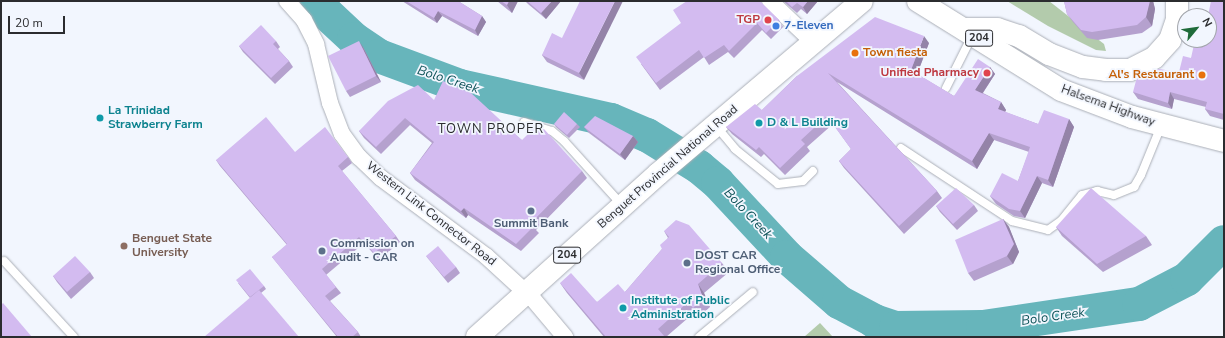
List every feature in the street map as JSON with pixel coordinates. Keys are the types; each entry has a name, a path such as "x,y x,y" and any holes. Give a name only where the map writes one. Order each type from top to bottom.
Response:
{"main road":[{"name":"Benguet Provincial National Road","path":"477,337 658,174 862,1"},
{"name":"Halsema Highway","path":"918,1 969,31 1062,90 1161,125 1219,139"},
{"path":"969,31 997,29 1018,36 1049,54 1083,67 1106,70 1130,70 1154,58 1170,40 1177,20 1177,1"}],"street":[{"name":"Western Link Connector Road","path":"287,1 304,20 316,44 332,109 342,134 359,157 381,178 486,256 526,293 566,337"},
{"path":"770,1 813,42"}],"lane":[{"path":"946,88 969,31"},
{"path":"524,122 552,131 564,141 623,205"},
{"path":"901,148 1012,221 1048,230 1061,222 1082,195 1097,191 1114,195 1134,186 1142,175 1161,125"},
{"path":"713,127 735,149 778,184 803,181 813,171"},
{"path":"4,260 74,337"},
{"path":"699,337 753,292"}],"green space":[{"path":"1007,1 1049,1 1104,44 1106,51 1096,50 1048,26"},
{"path":"820,323 833,337 804,337"}],"building":[{"path":"406,1 458,1 482,16 475,30 438,11 434,18"},
{"path":"501,1 509,1 507,5"},
{"path":"527,1 552,1 541,13"},
{"path":"580,1 615,1 579,73 542,55 552,33 562,38"},
{"path":"687,1 760,1 779,20 766,33 757,23 729,51 724,45 704,58 699,50 656,83 636,57 681,23 673,10"},
{"path":"786,1 808,1 803,7 797,3 792,7"},
{"path":"1064,1 1150,1 1146,17 1137,25 1092,32 1081,30 1067,14"},
{"path":"1211,1 1224,1 1224,114 1205,109 1207,102 1170,92 1168,103 1133,92 1137,77 1159,69 1179,72 1183,56 1191,58 1193,48 1217,48 1217,8 1210,8"},
{"path":"875,17 924,36 911,70 954,96 978,59 990,67 975,90 1001,102 998,109 1038,124 1044,110 1069,119 1048,180 1037,176 1020,211 1009,209 990,196 1002,173 1018,181 1030,147 989,133 972,161 828,73 937,191 899,226 839,161 851,149 827,116 801,140 805,144 780,168 759,147 756,150 726,127 755,104 762,110 797,76"},
{"path":"261,25 276,41 273,44 289,61 271,78 239,46"},
{"path":"359,41 376,76 346,91 328,56"},
{"path":"443,81 471,93 522,140 536,126 542,130 544,129 582,171 531,223 534,226 516,244 464,208 461,211 410,173 434,142 405,118 376,147 359,131 388,101 418,85 434,100"},
{"path":"564,112 577,124 567,135 554,124"},
{"path":"595,116 633,136 620,154 584,127"},
{"path":"266,117 295,152 325,127 348,157 338,166 396,236 374,253 359,237 322,269 336,287 325,296 358,332 352,337 338,337 272,257 287,244 216,160"},
{"path":"956,188 974,205 953,224 936,206"},
{"path":"1091,188 1146,236 1097,264 1056,227"},
{"path":"1003,219 1014,244 1007,256 968,273 955,240"},
{"path":"676,220 689,225 722,263 698,284 703,298 693,308 688,302 658,329 665,337 606,337 560,283 571,273 597,302 618,284 625,292 662,249 660,245 669,237 664,231"},
{"path":"438,246 456,267 444,277 426,256"},
{"path":"75,256 90,272 67,292 53,276"},
{"path":"250,269 264,286 250,297 236,280"},
{"path":"259,290 299,337 204,337"},
{"path":"3,303 32,337 1,337 1,305"}],"waterway":[{"name":"Bolo Creek","path":"317,1 326,13 354,39 379,56 460,86 611,120 647,135 699,167 718,183 787,257 839,302 874,321 896,328 983,327 1139,304 1187,279 1224,242"}],"place":[{"name":"TGP","path":"768,20"},
{"name":"7-Eleven","path":"776,26"},
{"name":"Town fiesta","path":"855,53"},
{"name":"Unified Pharmacy","path":"987,73"},
{"name":"Al's Restaurant","path":"1202,75"},
{"name":"La Trinidad Strawberry Farm","path":"100,118"},
{"name":"D & L Building","path":"759,123"},
{"name":"Summit Bank","path":"531,211"},
{"name":"Benguet State University","path":"124,246"},
{"name":"Commission on Audit - CAR","path":"322,251"},
{"name":"DOST CAR Regional Office","path":"687,263"},
{"name":"Institute of Public Administration","path":"623,308"}],"district":[{"name":"TOWN PROPER","path":"491,129"}]}
